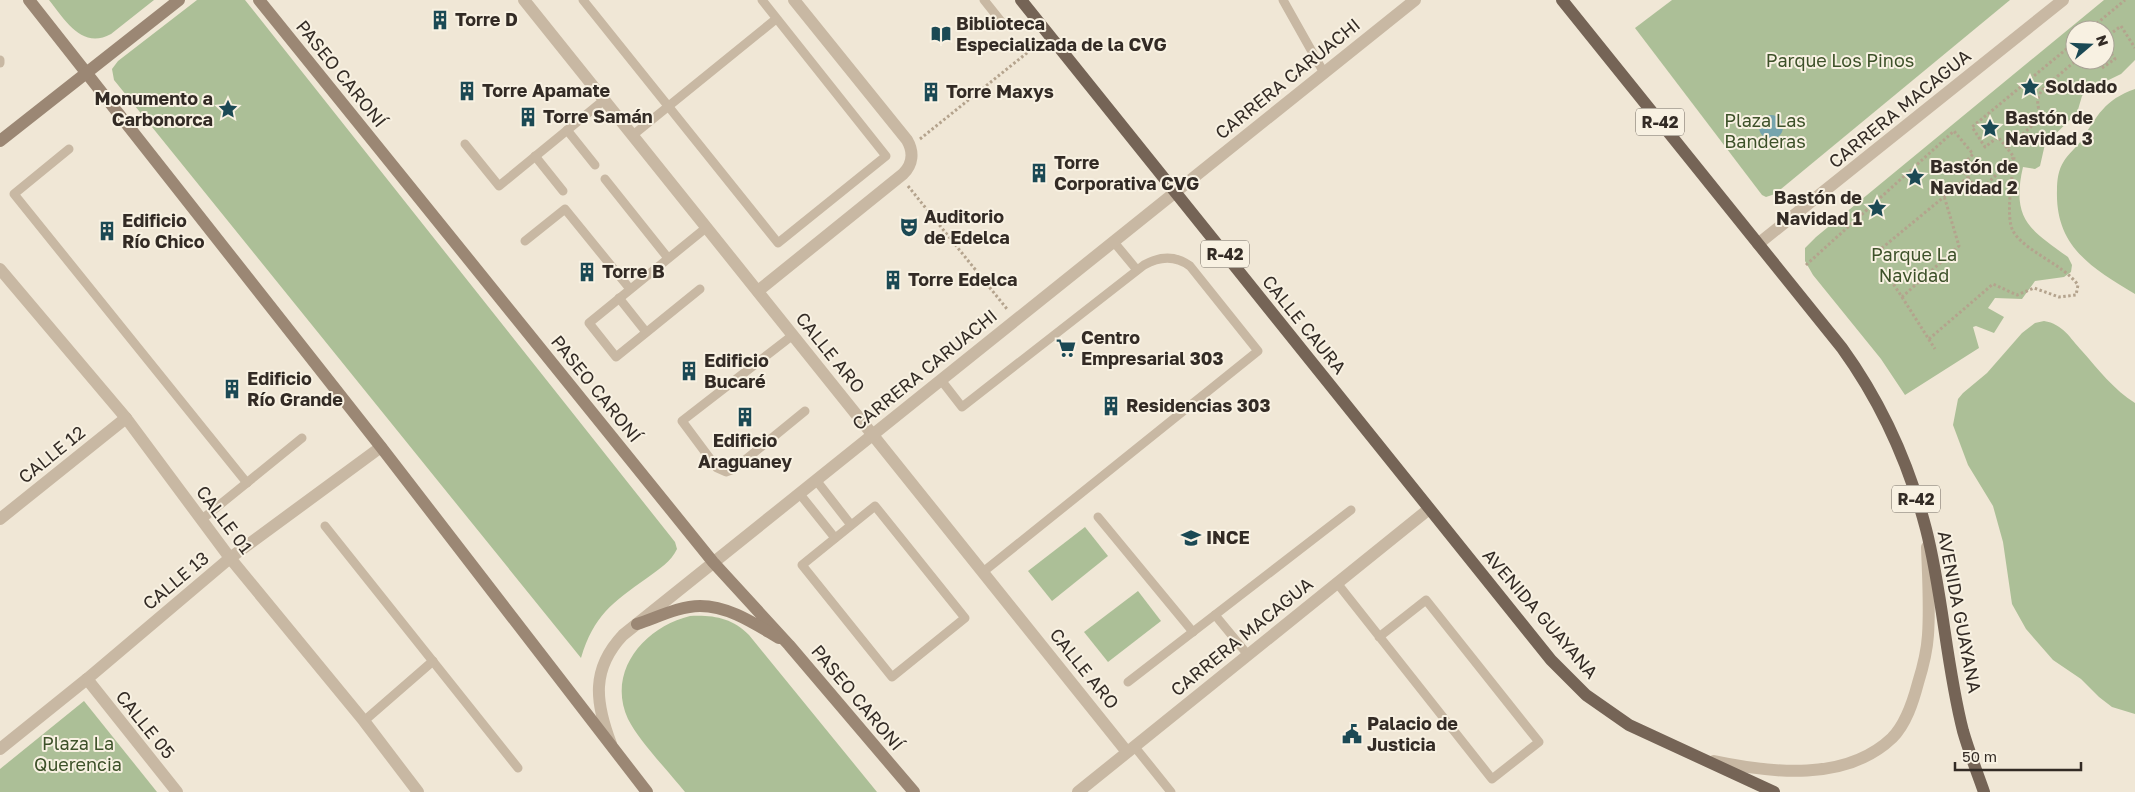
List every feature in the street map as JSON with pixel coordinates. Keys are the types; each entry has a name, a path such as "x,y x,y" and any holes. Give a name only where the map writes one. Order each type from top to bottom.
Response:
{"main road":[{"name":"CALLE CAURA","path":"1021,0 1429,508"},
{"name":"R-42","path":"1562,0 1758,244"},
{"name":"AVENIDA GUAYANA","path":"1758,244 1842,348 1868,386 1891,432 1909,475 1926,529 1963,730 1984,792"},
{"name":"AVENIDA GUAYANA","path":"1429,508 1530,636 1586,695 1629,724 1774,792"}],"street":[{"path":"29,0 381,447 647,792"},
{"path":"0,141 88,74 179,0"},
{"name":"PASEO CARONÍ","path":"259,0 713,562 789,645 914,792"},
{"path":"266,0 275,21"},
{"name":"CALLE ARO","path":"524,0 983,572 1131,749"},
{"path":"758,291 900,176 911,162 912,153 909,144 794,0"},
{"name":"CARRERA CARUACHI","path":"613,748 600,705 599,682 602,664 610,648 713,562 1414,0"},
{"name":"CARRERA MACAGUA","path":"1758,244 2062,1"},
{"name":"CALLE 01","path":"0,269 126,418 230,558 364,721 418,792"},
{"name":"CALLE 12","path":"0,519 126,418"},
{"name":"CALLE 13","path":"0,749 230,558 381,447"},
{"name":"CARRERA MACAGUA","path":"1078,792 1429,508"},
{"path":"1699,758 1734,765 1791,770 1822,769 1864,758 1893,737 1913,700 1924,663 1928,627 1926,529"},
{"path":"637,624 680,610 700,606 744,618 789,645"},
{"name":"CALLE 05","path":"86,679 177,792"},
{"path":"891,765 902,792"}],"lane":[{"path":"584,0 778,243 886,156 762,0"},
{"path":"984,0 1004,25 1040,24"},
{"path":"1283,0 1324,72"},
{"path":"633,135 776,19"},
{"path":"465,144 499,186 604,100"},
{"path":"567,130 595,165"},
{"path":"69,149 14,194 247,483"},
{"path":"535,156 563,191"},
{"path":"605,179 668,258"},
{"path":"525,242 565,209 630,290"},
{"path":"700,289 616,357 588,322 707,227"},
{"path":"1113,241 1137,270"},
{"path":"941,380 962,407 1137,270 1157,258 1174,258 1184,261 1196,272 1258,351 983,572"},
{"path":"619,298 646,332"},
{"path":"793,335 682,421 717,468 726,472 734,469 804,411"},
{"path":"202,520 302,438"},
{"path":"816,480 851,525"},
{"path":"799,493 835,538"},
{"path":"875,506 965,618 892,677 802,565 851,525 875,506"},
{"path":"1128,682 1351,510"},
{"path":"1098,517 1193,632"},
{"path":"325,526 518,768"},
{"path":"1337,583 1492,779 1539,742 1426,600 1380,637"},
{"path":"1215,615 1248,655"},
{"path":"364,721 433,661"},
{"path":"1131,749 1171,792"}],"path":[{"path":"2101,20 2125,0"},
{"path":"2115,30 2121,26 2135,48"},
{"path":"909,144 915,143 1049,35"},
{"path":"1929,339 1993,284 2017,295 2034,288 2059,297 2076,295 2078,285 2071,275 2024,243 2013,230 2010,192 2014,157 1998,137 1986,147 1972,127 2065,50"},
{"path":"2007,148 2042,117 2038,109 2037,100 2041,90 2066,70"},
{"path":"1806,265 1954,131 1973,154 1960,168 1979,192 2014,157"},
{"path":"900,176 1016,320"},
{"path":"1882,248 1968,177"},
{"path":"1902,297 1959,246 1944,196"},
{"path":"1888,276 1935,349"}],"green space":[{"path":"49,0 154,0 111,34 101,38 91,38 83,36 68,24"},
{"path":"197,0 245,0 675,542 677,549 668,562 614,603 598,620 586,643 581,658 114,80 112,69 118,61"},
{"path":"1672,0 2010,0 1775,194 1766,197 1762,195 1635,28"},
{"name":"Parque La Navidad","path":"2104,0 2135,0 2135,60 2121,74 2086,91 2082,96 2077,113 2045,144 2040,166 2035,169 2023,167 2020,185 2022,211 2027,221 2043,239 2068,257 2072,265 2071,272 2064,277 2035,281 2022,299 1995,298 1988,308 2004,317 1994,333 1976,326 1973,327 1979,348 1905,395 1881,359 1813,275 1805,261 1805,248 2065,32 2065,70 2115,70 2115,20 2080,20"},
{"path":"2135,89 2135,294 2091,265 2069,241 2062,227 2058,210 2057,190 2058,176 2062,164 2081,141 2097,116 2116,98"},
{"path":"2044,321 2056,325 2066,332 2107,379 2135,403 2135,714 2112,707 2099,697 2081,679 2053,660 2026,629 2012,604 2003,542 1993,506 1968,465 1953,425 1958,399 1963,393 1987,373 2022,333 2035,323"},
{"path":"1085,527 1108,556 1052,601 1028,571"},
{"path":"1138,591 1161,621 1108,662 1084,632"},
{"path":"690,616 715,617 729,621 743,629 877,792 685,792 633,728 628,719 623,701 622,684 626,668 634,654 645,641 658,630"},
{"name":"Plaza La Querencia","path":"84,701 157,792 0,792 0,769"}],"water":[{"path":"1771,115 1780,118 1783,127 1780,136 1771,139 1762,136 1759,127 1762,118"}],"place":[{"name":"Torre D","path":"440,20"},
{"name":"Biblioteca Especializada de la CVG","path":"941,34"},
{"name":"Soldado","path":"2030,87"},
{"name":"Torre Apamate","path":"467,91"},
{"name":"Torre Maxys","path":"931,92"},
{"name":"Monumento a Carbonorca","path":"228,109"},
{"name":"Torre Samán","path":"528,117"},
{"name":"Bastón de Navidad 3","path":"1990,128"},
{"name":"Torre Corporativa CVG","path":"1039,173"},
{"name":"Bastón de Navidad 2","path":"1915,177"},
{"name":"Bastón de Navidad 1","path":"1877,208"},
{"name":"Auditorio de Edelca","path":"909,227"},
{"name":"Edificio Río Chico","path":"107,231"},
{"name":"Torre B","path":"587,272"},
{"name":"Torre Edelca","path":"893,280"},
{"name":"Centro Empresarial 303","path":"1066,348"},
{"name":"Edificio Bucaré","path":"689,371"},
{"name":"Edificio Río Grande","path":"232,389"},
{"name":"Residencias 303","path":"1111,406"},
{"name":"Edificio Araguaney","path":"745,417"},
{"name":"INCE","path":"1191,538"},
{"name":"Palacio de Justicia","path":"1352,734"}],"park label":[{"name":"Parque Los Pinos","path":"1840,61"},
{"name":"Plaza Las Banderas","path":"1765,131"}]}
